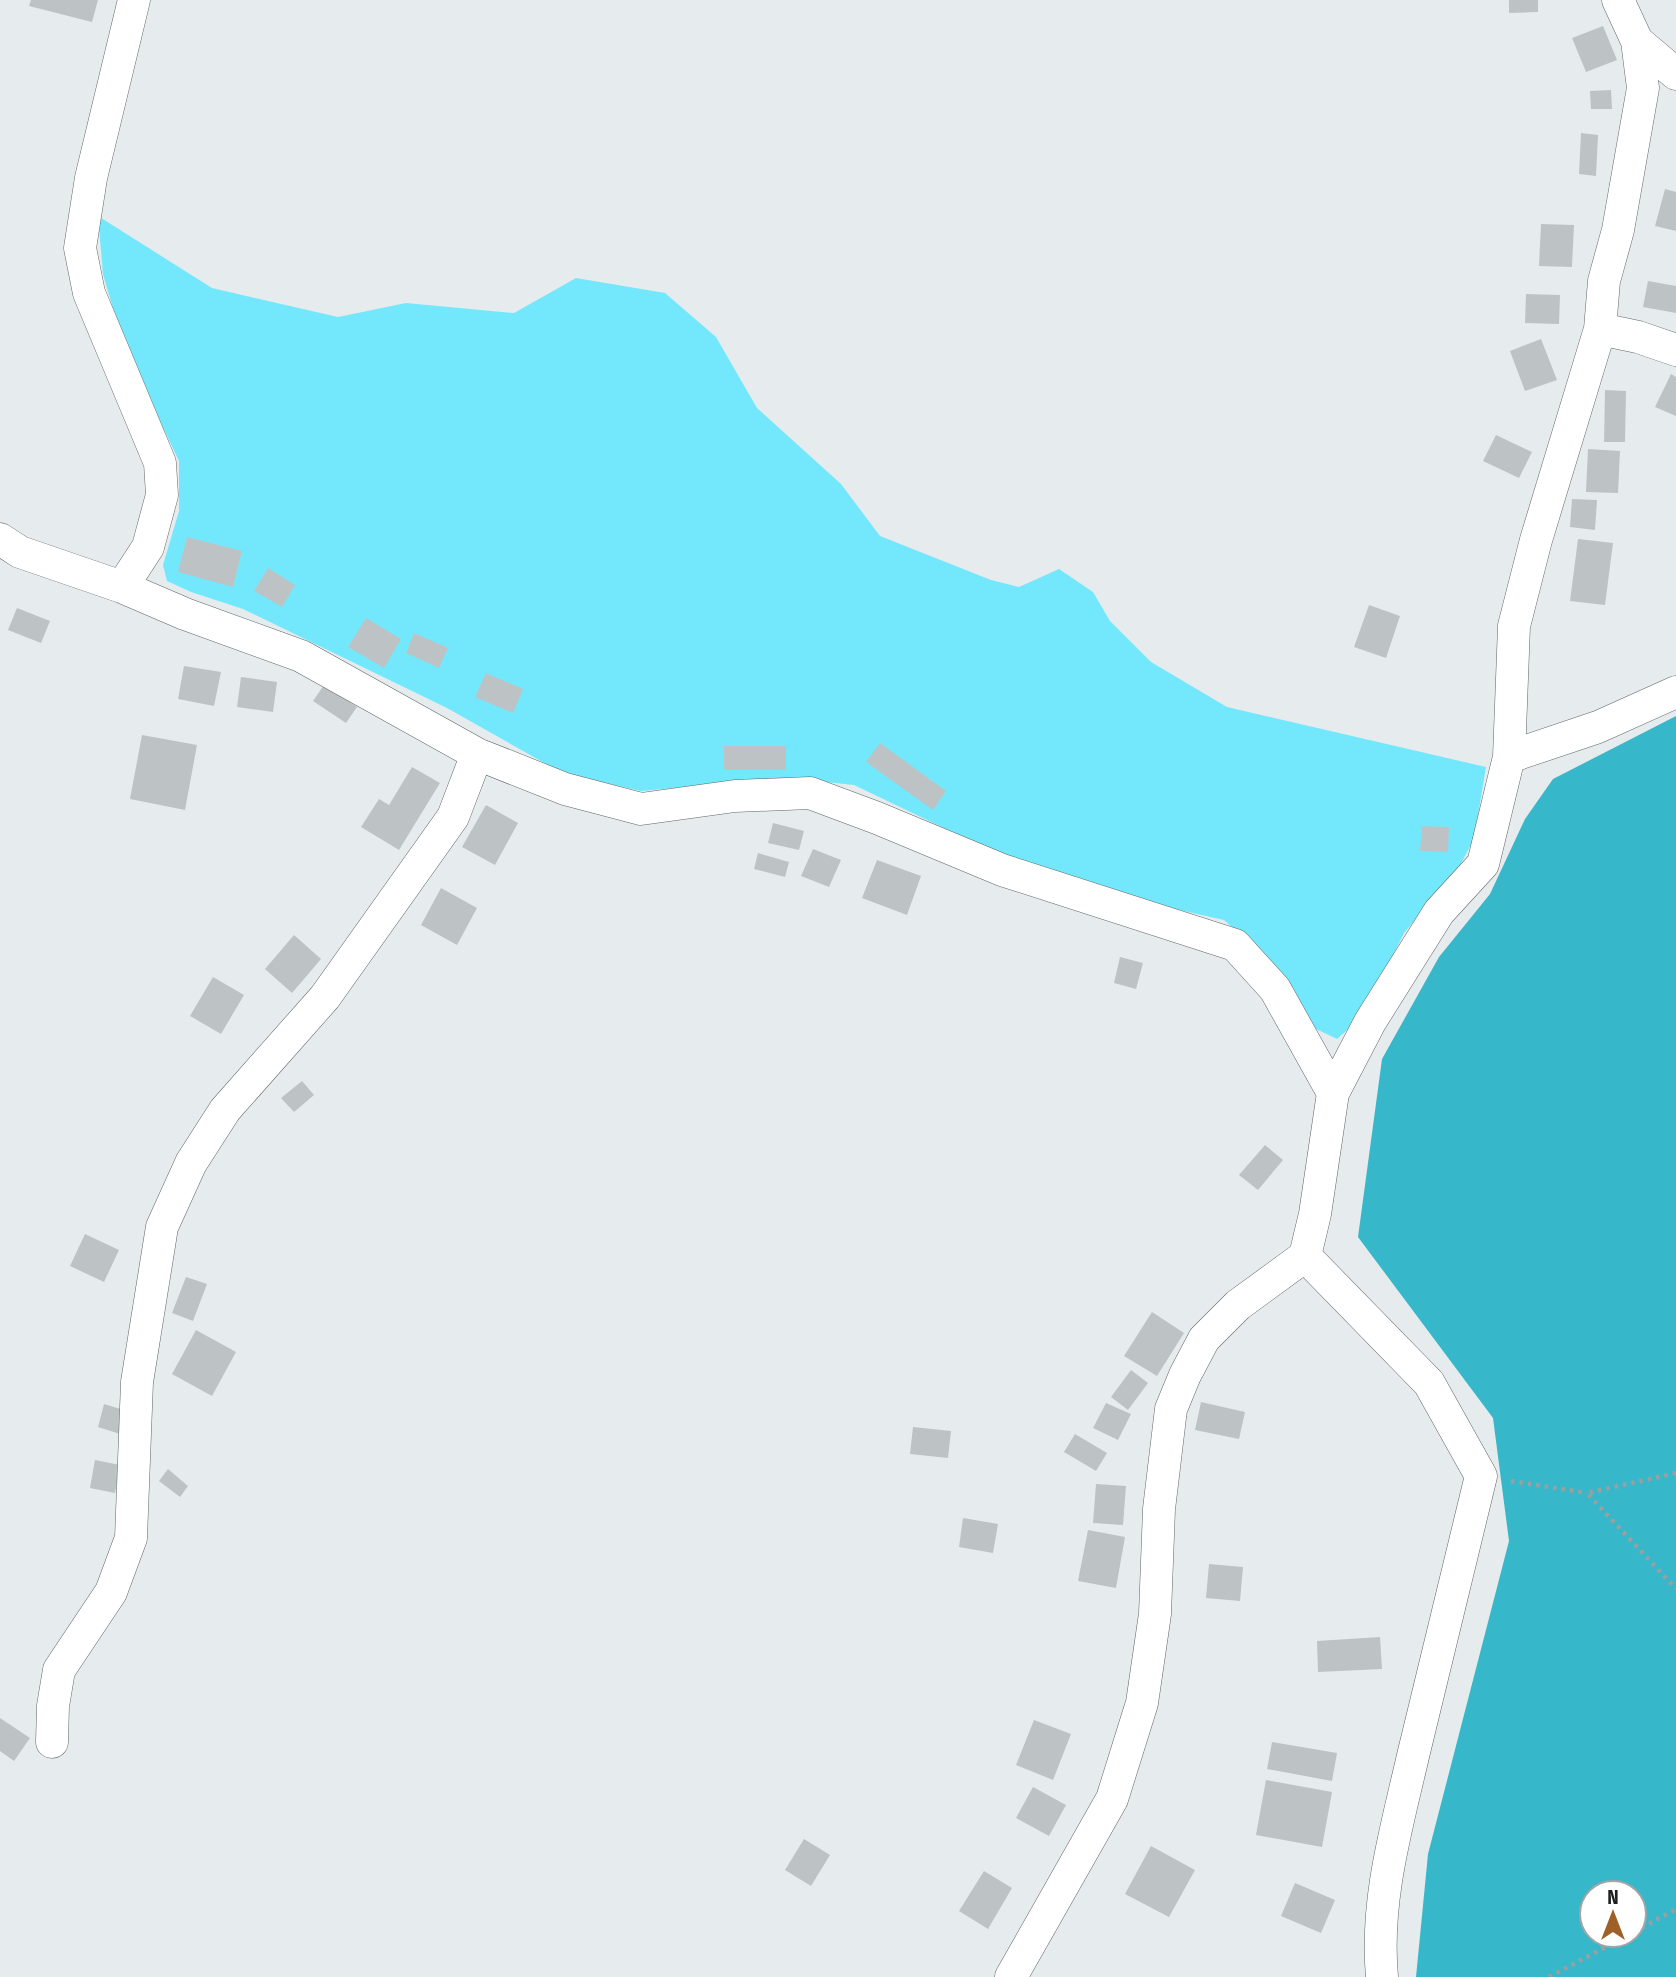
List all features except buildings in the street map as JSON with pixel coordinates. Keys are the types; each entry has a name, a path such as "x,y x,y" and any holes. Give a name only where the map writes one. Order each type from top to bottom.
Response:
{"street":[{"path":"122,587 148,547 162,495 160,463 89,293 80,248 91,178 134,0"},
{"path":"1011,1977 1112,1799 1142,1703 1155,1614 1159,1509 1171,1409 1185,1375 1204,1339 1238,1305 1305,1256 1315,1214 1333,1093 1370,1022 1439,912 1483,864 1509,757 1514,626 1536,540 1600,329 1604,281 1618,230 1643,88 1637,41 1618,0"},
{"path":"1637,41 1676,74"},
{"path":"1600,329 1638,337 1676,350"},
{"path":"0,539 20,552 122,587 185,614 301,656 477,754 565,789 641,809 735,796 810,793 1002,870 1234,945 1275,989 1333,1093"},
{"path":"1509,757 1598,727 1676,692"},
{"path":"52,1742 53,1706 59,1670 111,1592 131,1538 136,1382 162,1227 191,1163 225,1110 325,998 453,817 477,754"},
{"path":"1305,1256 1429,1383 1481,1476 1436,1656 1384,1885 1380,1951 1382,1977"}],"path":[{"path":"1481,1476 1587,1493 1676,1473"},
{"path":"1587,1493 1676,1588"},
{"path":"1648,1924 1676,1909"},
{"path":"1549,1977 1602,1949"}],"shaded area":[{"path":"98,216 212,288 338,317 406,303 514,313 576,278 665,293 716,337 757,408 841,484 880,536 991,580 1019,587 1059,569 1093,592 1110,621 1151,662 1227,707 1486,767 1474,839 1458,869 1404,933 1363,1016 1337,1039 1314,1028 1278,968 1224,920 1122,897 1000,855 854,785 788,778 641,791 562,773 447,708 243,609 167,581 163,565 179,511 179,461 124,346 103,274"},
{"path":"1676,716 1676,1977 1416,1977 1428,1854 1509,1541 1493,1418 1358,1237 1382,1059 1439,957 1490,894 1525,819 1553,779"}]}
